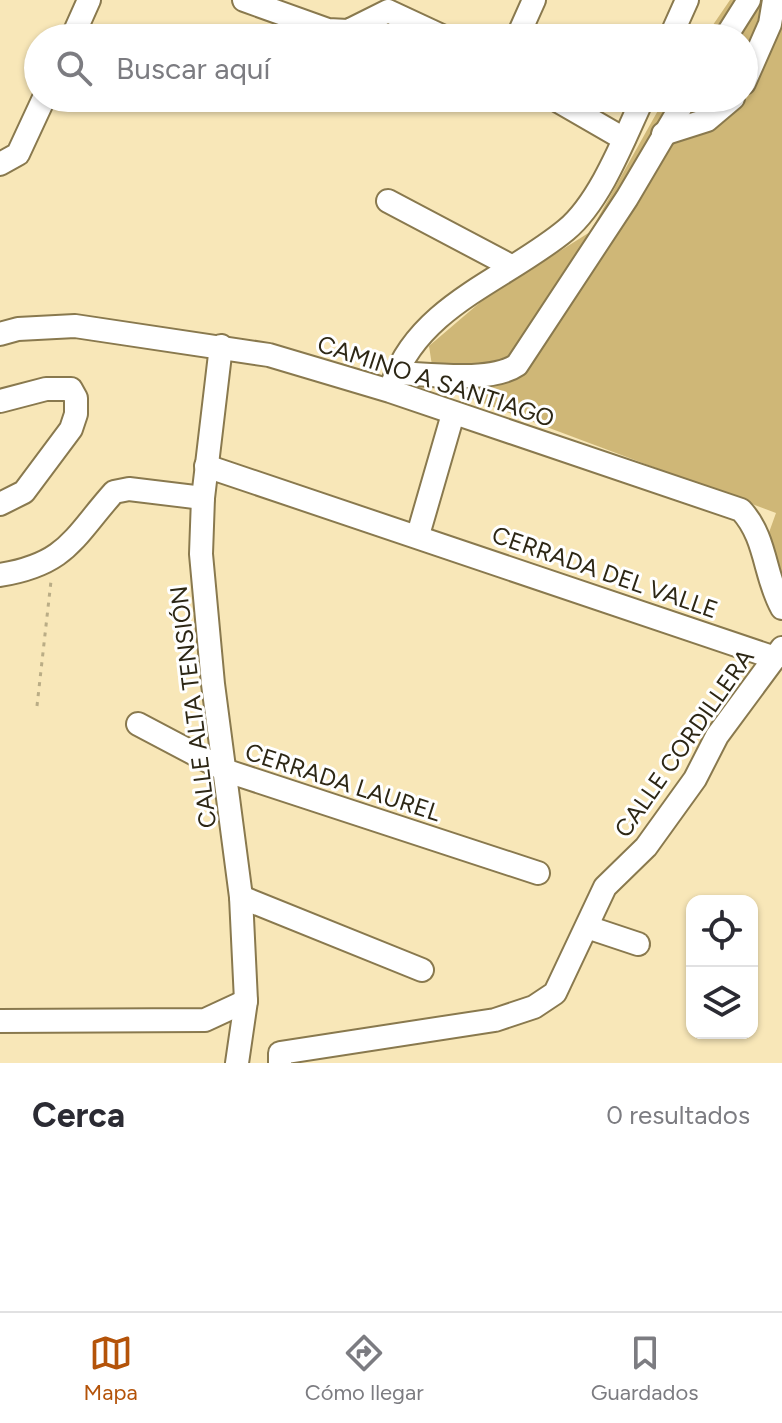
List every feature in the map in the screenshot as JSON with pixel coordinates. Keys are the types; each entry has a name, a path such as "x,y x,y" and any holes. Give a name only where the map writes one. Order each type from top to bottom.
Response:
{"street":[{"path":"78,24 89,0"},
{"path":"245,0 311,24"},
{"path":"523,24 534,0"},
{"path":"676,24 687,0"},
{"path":"734,24 749,0"},
{"path":"758,51 770,24 774,0"},
{"path":"358,24 390,6 419,24"},
{"path":"0,164 18,154 38,112"},
{"path":"577,112 624,139"},
{"path":"393,382 410,347 435,320 568,229 603,180 637,112"},
{"path":"393,382 488,374 507,371 517,365 627,198 677,112"},
{"path":"663,134 707,120 716,112"},
{"path":"388,201 511,266"},
{"name":"CAMINO A SANTIAGO","path":"0,334 18,329 75,326 221,346 393,382 453,414 741,510 752,522 760,541 775,595 782,608"},
{"name":"CALLE ALTA TENSIÓN","path":"221,346 206,466 201,554 213,684 227,771 241,897 246,1001 237,1063"},
{"path":"0,401 60,387 71,389 76,398 76,414 71,429 24,492 0,504"},
{"path":"418,535 453,414"},
{"name":"CERRADA DEL VALLE","path":"206,466 779,653"},
{"path":"0,575 26,571 74,544 114,492 129,489 203,498"},
{"name":"CALLE CORDILLERA","path":"280,1058 495,1020 534,1007 555,993 605,887 646,847 695,779 717,736 779,653"},
{"name":"CERRADA LAUREL","path":"138,724 227,771 538,873"},
{"path":"241,897 422,970"},
{"path":"587,927 638,944"},
{"path":"0,1021 205,1020 246,1001"}],"path":[{"path":"37,706 54,557"}],"shaded area":[{"path":"730,0 782,0 782,587 767,538 776,513 435,385 429,346 484,299 590,232 657,112 758,112 758,24 714,24"}]}
